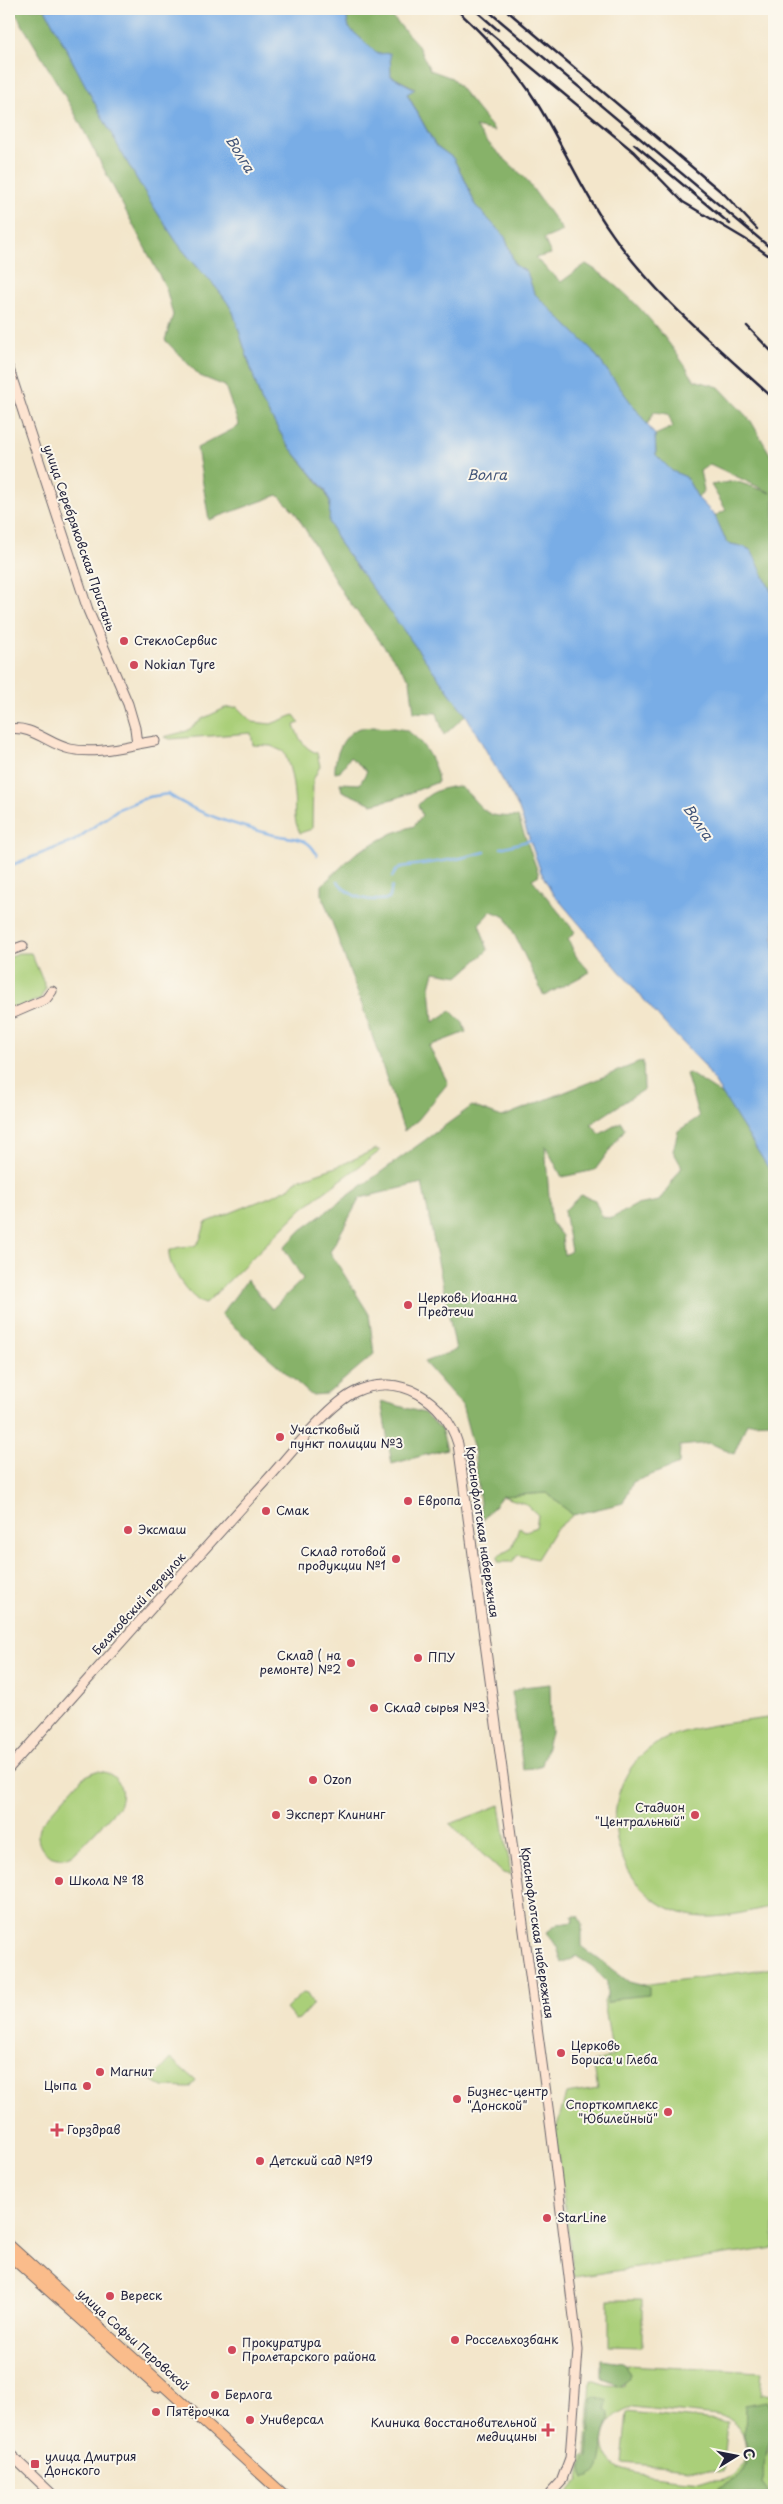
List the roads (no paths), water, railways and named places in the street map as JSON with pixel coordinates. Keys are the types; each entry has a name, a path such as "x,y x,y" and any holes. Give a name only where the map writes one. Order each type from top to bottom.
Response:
{"main road":[{"name":"улица Софьи Перовской","path":"9,2245 284,2495"},
{"name":"улица Софьи Перовской","path":"9,2255 274,2495"}],"street":[{"name":"улица Серебряковская Пристань","path":"9,369 88,610 128,704 135,728 137,744"},
{"path":"9,729 26,729 56,744 76,750 94,750 155,741"},
{"path":"9,951 23,946"},
{"path":"9,1014 44,1000 52,991"},
{"name":"Беляковский переулок","path":"9,1768 336,1404 352,1394 369,1387 388,1385 410,1389"},
{"name":"Краснофлотская набережная","path":"410,1389 436,1406 448,1423 458,1444 576,2323 578,2358 572,2449 565,2474 549,2495"},
{"path":"9,2453 53,2495"}],"water":[{"name":"Волга","path":"45,9 345,9 349,28 378,54 390,53 391,76 415,89 407,94 435,145 453,158 467,184 475,205 505,237 515,265 527,272 534,293 592,350 655,435 656,455 672,471 686,477 698,498 715,516 727,543 752,552 774,596 774,1177 704,1065 663,1022 551,891 541,872 519,809 466,715 340,544 329,522 330,502 325,490 287,444 261,400 233,312 221,293 176,241 140,185"}],"waterway":[{"path":"9,866 74,841 118,809 148,797 168,794 191,807 217,818 270,834 304,841 312,847 317,855"},
{"path":"501,848 531,840"},
{"path":"392,877 401,867 457,859 485,852"},
{"path":"338,882 355,896 374,900 389,899 392,887"}],"railway":[{"path":"456,9 478,30 527,87 596,210 624,250 663,296 774,399"},
{"path":"474,9 498,30"},
{"path":"486,9 774,251"},
{"path":"505,9 725,195 757,229"},
{"path":"484,28 634,152 683,202 768,255"},
{"path":"634,144 730,224"},
{"path":"747,326 774,354"}],"place":[{"name":"СтеклоСервис","path":"124,641"},
{"name":"Nokian Tyre","path":"134,665"},
{"name":"Церковь Иоанна Предтечи","path":"408,1305"},
{"name":"Участковый пункт полиции №3","path":"280,1437"},
{"name":"Европа","path":"408,1501"},
{"name":"Смак","path":"266,1511"},
{"name":"Эксмаш","path":"128,1530"},
{"name":"Склад готовой продукции №1","path":"396,1559"},
{"name":"ППУ","path":"418,1658"},
{"name":"Склад ( на ремонте) №2","path":"351,1663"},
{"name":"Склад сырья №3.","path":"374,1708"},
{"name":"Ozon","path":"313,1780"},
{"name":"Эксперт Клининг","path":"276,1815"},
{"name":"Стадион \"Центральный\"","path":"695,1815"},
{"name":"Школа № 18","path":"59,1881"},
{"name":"Церковь Бориса и Глеба","path":"561,2053"},
{"name":"Магнит","path":"100,2072"},
{"name":"Цыпа","path":"87,2086"},
{"name":"Бизнес-центр \"Донской\"","path":"457,2099"},
{"name":"Спорткомплекс \"Юбилейный\"","path":"668,2112"},
{"name":"Горздрав","path":"57,2130"},
{"name":"Детский сад №19","path":"260,2161"},
{"name":"StarLine","path":"547,2218"},
{"name":"Вереск","path":"110,2296"},
{"name":"Россельхозбанк","path":"455,2340"},
{"name":"Прокуратура Пролетарского района","path":"232,2350"},
{"name":"Берлога","path":"215,2395"},
{"name":"Пятёрочка","path":"156,2412"},
{"name":"Универсал","path":"250,2420"},
{"name":"Клиника восстановительной медицины","path":"548,2430"},
{"name":"улица Дмитрия Донского","path":"35,2464"}]}
